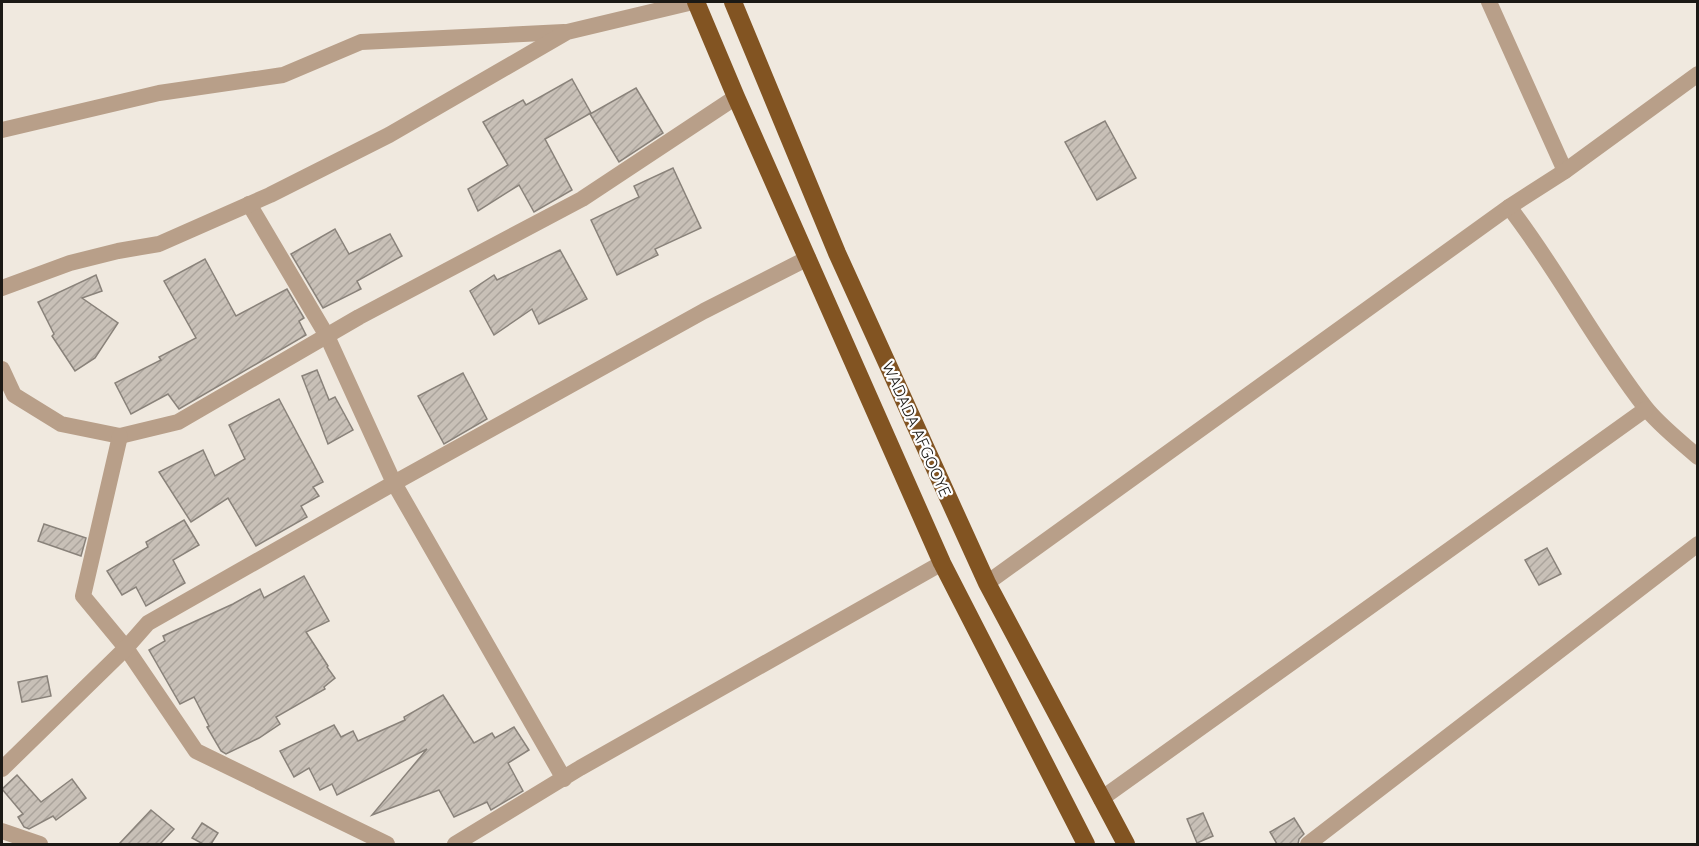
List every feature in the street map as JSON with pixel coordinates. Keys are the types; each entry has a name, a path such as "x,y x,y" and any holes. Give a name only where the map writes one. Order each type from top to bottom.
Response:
{"highway":[{"name":"WADADA AFGOOYE","path":"694,2 942,563 1086,844"},
{"name":"WADADA AFGOOYE","path":"733,2 837,253 987,583 1126,844"}],"street":[{"path":"2,129 159,93 283,75 361,42 567,32 694,2"},
{"path":"1489,2 1565,171"},
{"path":"2,288 70,263 159,244 249,204 389,135 567,32"},
{"path":"987,583 1509,207 1565,171 1698,74"},
{"path":"2,369 8,398 61,424 120,436 178,422 327,336 582,199 736,97"},
{"path":"249,204 327,336 394,483 564,779"},
{"path":"1509,207 1532,237 1589,329 1646,409 1698,457"},
{"path":"2,769 126,648 148,623 704,311 808,258"},
{"path":"1101,799 1646,409"},
{"path":"120,436 83,596 126,648 196,751 387,844"},
{"path":"1308,844 1698,544"},
{"path":"454,844 942,563"},
{"path":"2,831 40,844"}],"building":[{"path":"572,79 591,113 545,139 572,190 534,212 519,185 478,211 468,189 508,165 483,122 523,100 526,105"},
{"path":"636,88 663,133 619,162 590,114"},
{"path":"1105,121 1136,178 1097,200 1065,142"},
{"path":"673,168 701,228 655,249 658,255 617,275 591,220 639,197 634,186"},
{"path":"335,229 349,254 390,234 402,256 357,281 361,289 323,308 291,254"},
{"path":"560,250 587,299 539,324 532,309 494,335 470,291 494,275 497,280"},
{"path":"205,259 236,316 287,289 304,318 299,321 306,335 179,409 168,394 131,414 115,383 161,360 159,357 196,338 164,281"},
{"path":"96,275 102,291 82,298 118,323 95,358 75,371 52,336 54,334 38,302"},
{"path":"317,370 329,400 335,397 353,430 328,444 302,376"},
{"path":"463,373 487,419 444,444 418,396"},
{"path":"279,399 323,482 313,487 319,496 301,506 307,517 256,546 228,498 191,522 159,472 203,450 215,476 245,459 229,425"},
{"path":"184,520 199,545 173,560 185,583 146,606 136,587 122,595 107,571 148,547 146,542"},
{"path":"44,524 86,538 81,556 38,541"},
{"path":"1547,548 1561,574 1539,585 1525,560"},
{"path":"304,576 329,621 306,632 335,678 324,687 325,689 276,717 280,724 259,738 226,754 221,751 207,727 209,726 194,697 180,704 149,650 165,641 163,636 260,589 264,598"},
{"path":"47,676 51,696 22,702 18,682"},
{"path":"443,695 474,743 492,733 495,738 514,727 529,750 508,763 523,791 491,810 487,802 454,817 439,790 372,815 427,749 337,795 332,784 320,790 309,768 294,777 280,751 334,725 341,737 353,731 358,741 405,720 404,717"},
{"path":"17,775 41,802 72,779 86,798 56,820 53,816 29,829 24,827 18,817 23,814 2,789"},
{"path":"151,810 174,829 160,844 119,844"},
{"path":"1203,813 1213,836 1197,843 1187,819"},
{"path":"1294,818 1304,834 1298,844 1277,844 1270,832"},
{"path":"202,823 218,833 211,844 203,844 192,838"}]}
